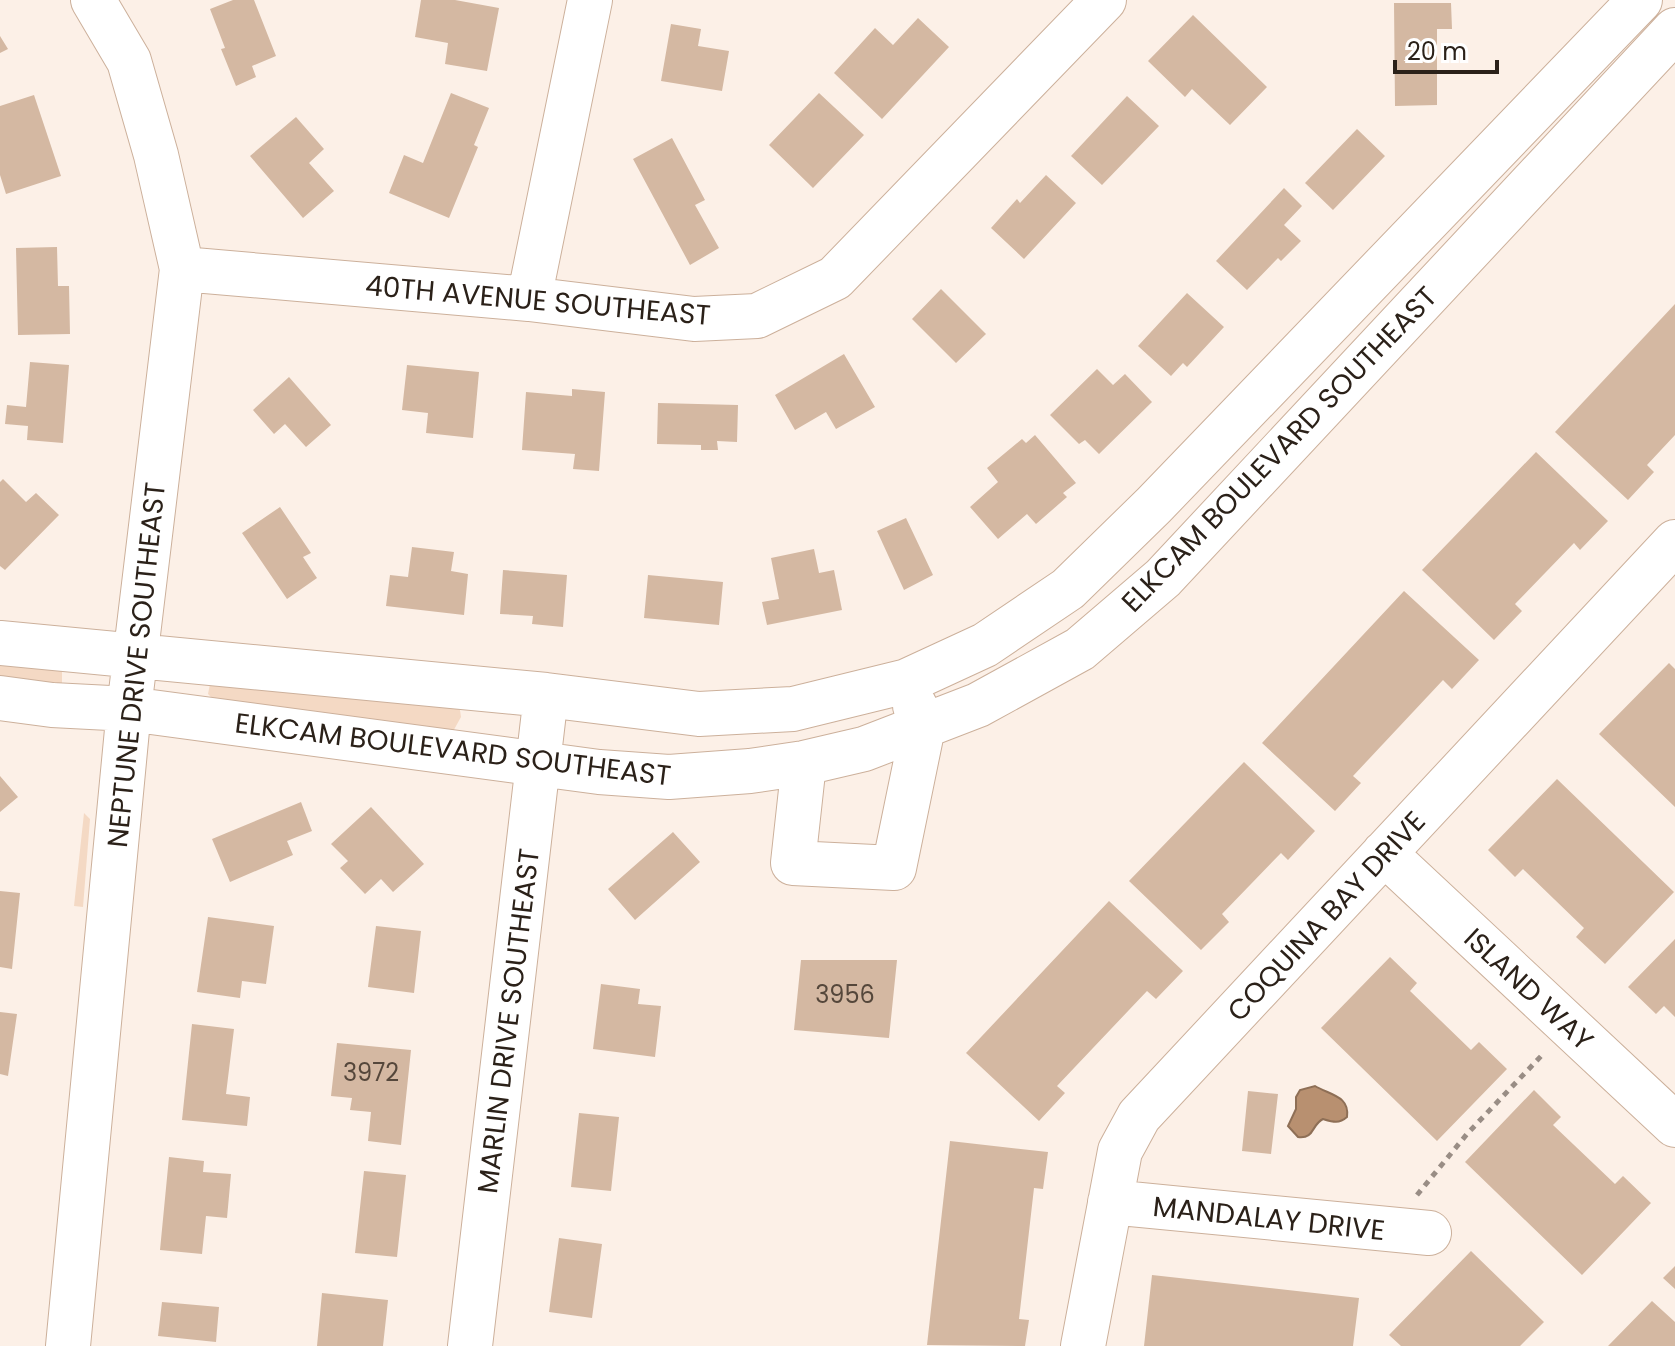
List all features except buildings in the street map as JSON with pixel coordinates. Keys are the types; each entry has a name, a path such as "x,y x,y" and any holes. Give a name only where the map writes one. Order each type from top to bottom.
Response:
{"street":[{"name":"NEPTUNE DRIVE SOUTHEAST","path":"68,1346 129,709 182,269 156,155 129,61 93,0"},
{"path":"529,299 590,0"},
{"name":"40TH AVENUE SOUTHEAST","path":"182,269 529,299 694,319 757,316 835,278 1104,0"},
{"path":"1621,5 1671,40"},
{"name":"ELKCAM BOULEVARD SOUTHEAST","path":"0,643 546,695 699,714 793,709 907,681 985,645 1068,589 1154,505 1334,317 1621,5"},
{"name":"ELKCAM BOULEVARD SOUTHEAST","path":"0,698 52,705 129,709 599,772 669,777 804,763 864,749 923,727 978,705 1080,649 1163,578 1671,40"},
{"path":"1334,317 1374,352"},
{"name":"COQUINA BAY DRIVE","path":"1083,1346 1120,1151 1139,1116 1384,853 1670,556"},
{"path":"804,763 793,863 894,868 923,727 907,681"},
{"name":"MARLIN DRIVE SOUTHEAST","path":"470,1346 546,695"},
{"name":"ISLAND WAY","path":"1384,853 1675,1125"},
{"name":"MANDALAY DRIVE","path":"1110,1202 1409,1231"}],"path":[{"path":"1409,1231 1467,1134 1570,1027"}],"shaded area":[{"path":"0,658 62,671 62,689 0,687"},
{"path":"210,684 454,706 460,710 461,717 451,735 215,701 208,694"},
{"path":"84,813 90,819 83,907 74,906"},
{"path":"1315,1086 1342,1100 1347,1117 1336,1122 1323,1119 1310,1134 1298,1137 1288,1126 1296,1109 1296,1097 1300,1090"}]}
